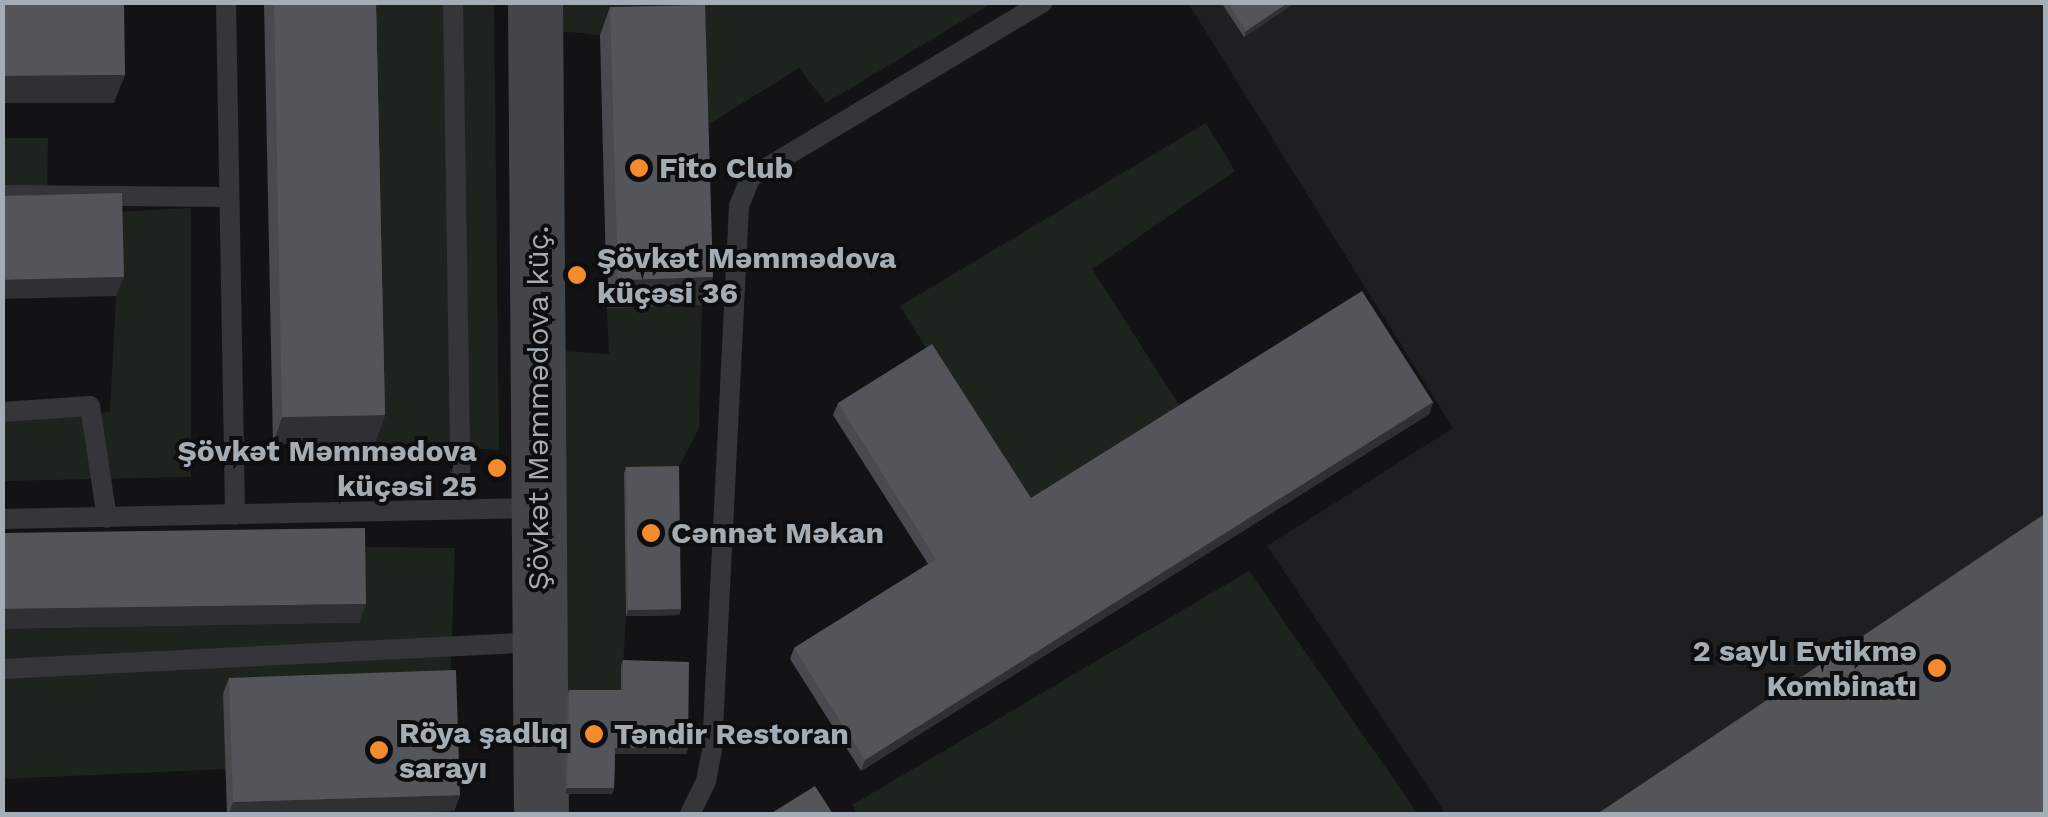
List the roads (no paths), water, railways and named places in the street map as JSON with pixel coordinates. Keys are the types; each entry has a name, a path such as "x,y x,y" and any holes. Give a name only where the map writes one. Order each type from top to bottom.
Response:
{"main road":[{"name":"Şövkət Məmmədova küç.","path":"535,2 541,814"}],"lane":[{"path":"226,2 235,515"},
{"path":"453,2 460,510"},
{"path":"690,814 706,781 712,749 739,206 751,177 1043,2"},
{"path":"2,194 228,197"},
{"path":"2,412 90,406 107,518"},
{"path":"2,520 539,508"},
{"path":"2,669 540,642"}],"place":[{"name":"Fito Club","path":"639,168"},
{"name":"Şövkət Məmmədova küçəsi 36","path":"577,275"},
{"name":"Şövkət Məmmədova küçəsi 25","path":"497,468"},
{"name":"Cənnət Məkan","path":"651,533"},
{"name":"2 saylı Evtikmə Kombinatı","path":"1937,668"},
{"name":"Təndir Restoran","path":"594,734"},
{"name":"Röya şadlıq sarayı","path":"379,750"}]}
